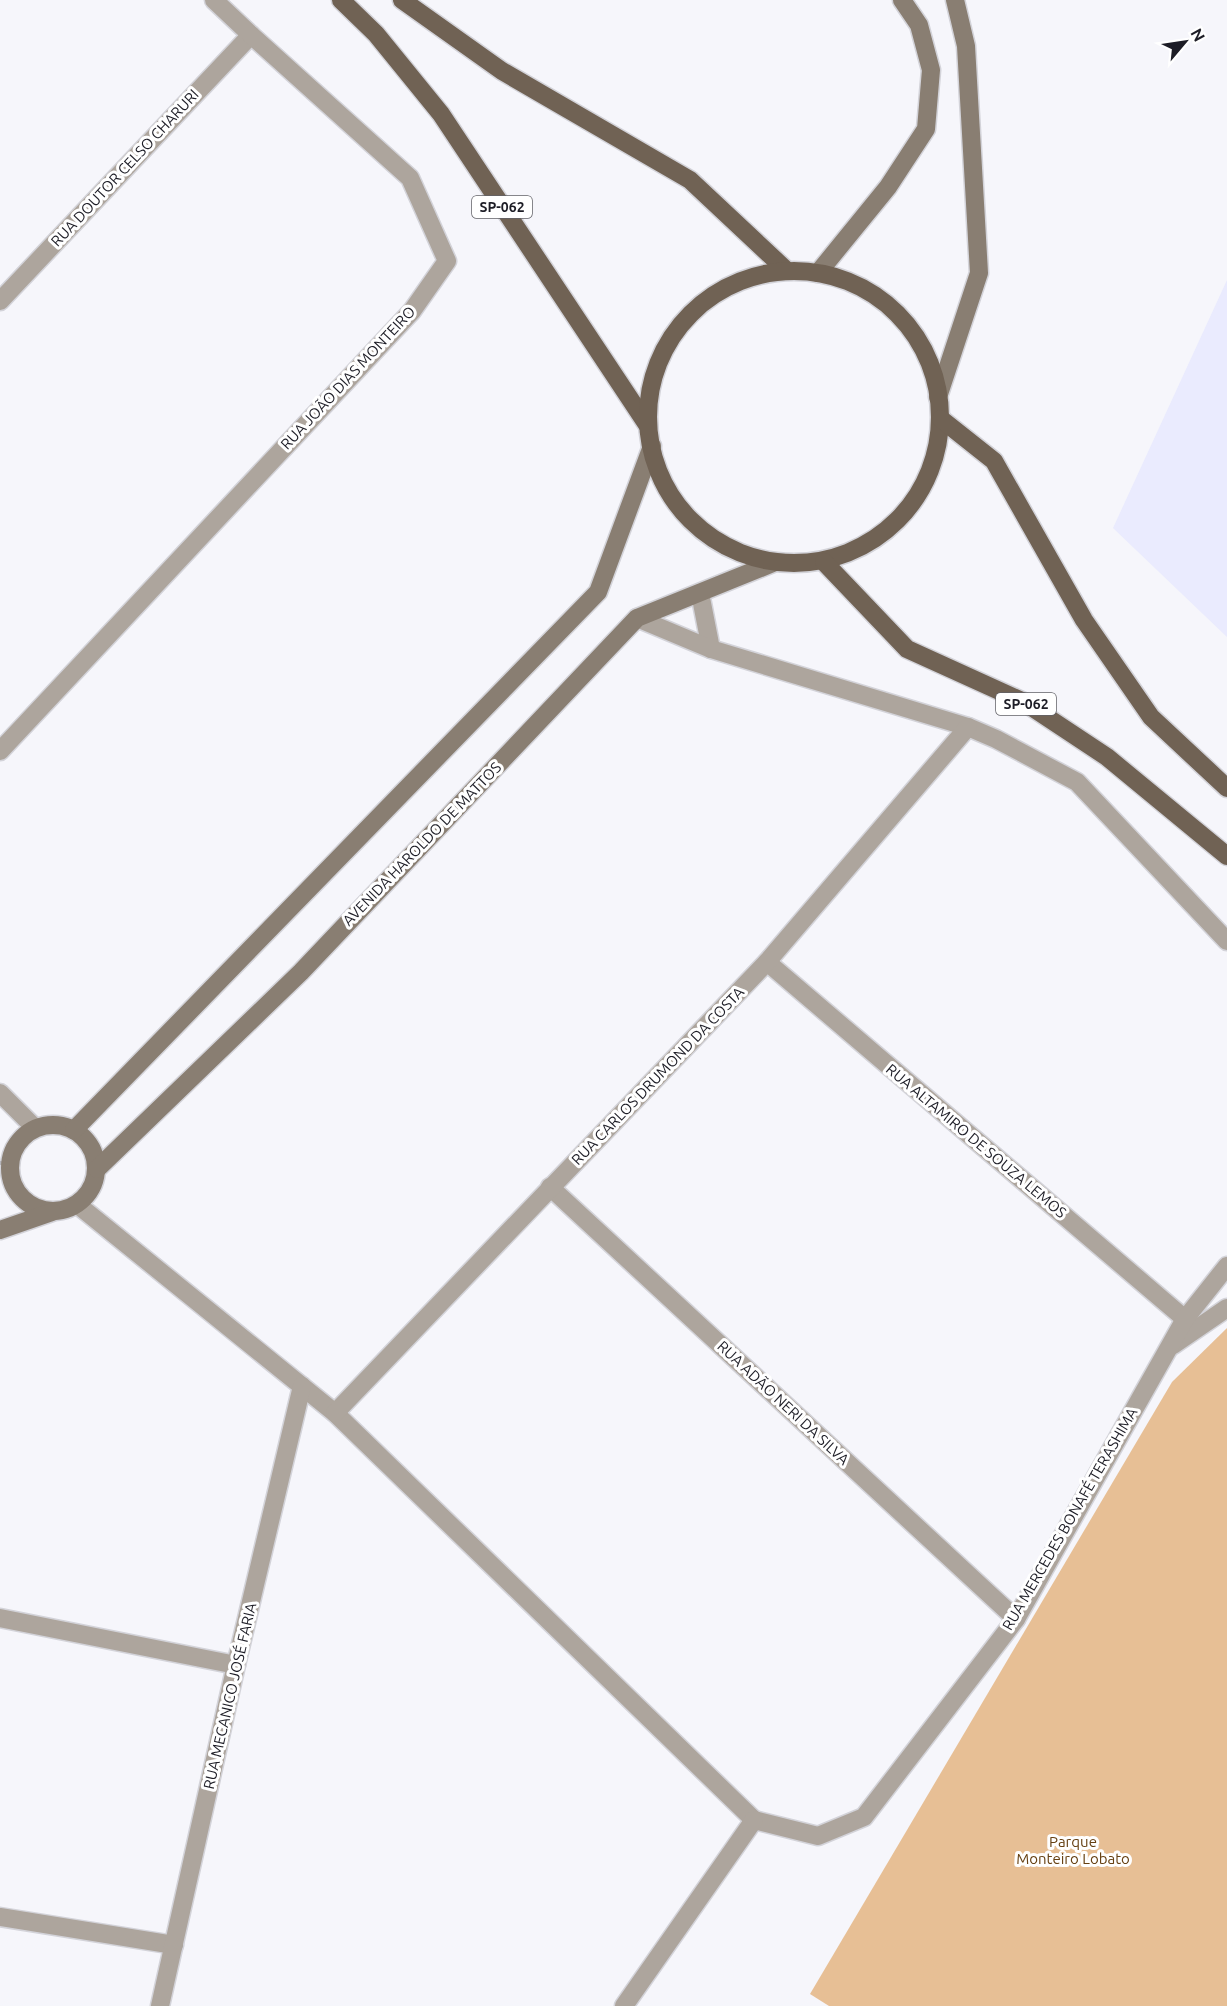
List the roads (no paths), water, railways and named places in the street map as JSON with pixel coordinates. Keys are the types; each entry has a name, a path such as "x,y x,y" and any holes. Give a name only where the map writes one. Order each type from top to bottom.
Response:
{"main road":[{"name":"SP-062","path":"341,0 376,34 441,114 648,426"},
{"path":"402,0 502,71 690,180 786,270"},
{"name":"SP-062","path":"786,270 832,274 874,293 909,324 932,365 941,419 934,465 909,510 871,544 824,562 773,563 725,547 685,515 658,472 648,426 652,380 670,338 701,303 741,280 786,270"},
{"path":"941,419 994,460 1084,620 1151,717 1227,788"},
{"name":"SP-062","path":"824,562 907,649 1024,702 1107,757 1227,856"}],"street":[{"name":"RUA JOÃO DIAS MONTEIRO","path":"0,751 412,311 447,261 410,178 214,0"},
{"path":"818,273 888,187 927,129 930,70 920,26 903,0"},
{"path":"938,397 979,273 966,46 955,0"},
{"name":"RUA DOUTOR CELSO CHARURI","path":"0,302 250,35"},
{"path":"74,1130 598,592 652,446"},
{"name":"AVENIDA HAROLDO DE MATTOS","path":"97,1169 301,972 637,618 773,563"},
{"path":"700,593 711,649"},
{"path":"637,618 711,649 968,728 996,739 1077,782 1227,941"},
{"name":"RUA CARLOS DRUMOND DA COSTA","path":"335,1413 767,962 968,728"},
{"name":"RUA ALTAMIRO DE SOUZA LEMOS","path":"767,962 1185,1319"},
{"path":"0,1093 35,1128"},
{"path":"0,1230 78,1205 92,1189 97,1169 95,1155 89,1142 74,1130 50,1124 35,1128 23,1137 14,1149 5,1172 16,1192 26,1202 38,1209 52,1212"},
{"name":"RUA ADÃO NERI DA SILVA","path":"550,1187 1016,1619"},
{"path":"78,1205 335,1413 754,1820 624,2006"},
{"name":"RUA MERCEDES BONAFÉ TERASHIMA","path":"754,1820 818,1836 864,1817 1016,1619 1185,1319 1227,1266"},
{"path":"1169,1348 1227,1308"},
{"name":"RUA MECANICO JOSÉ FARIA","path":"160,2006 236,1665 302,1386"},
{"path":"0,1618 236,1665"},
{"path":"0,1917 174,1946"}],"park label":[{"name":"Parque Monteiro Lobato","path":"1073,1850"}]}
